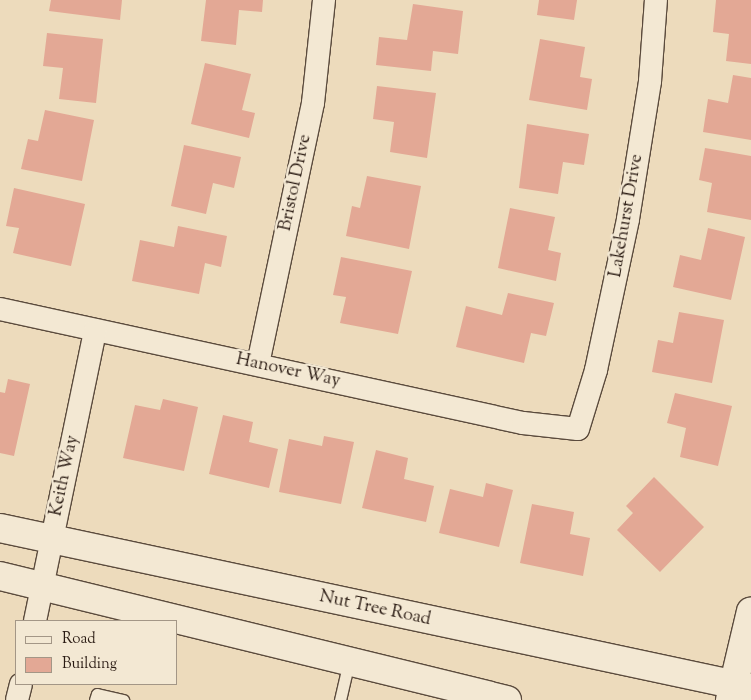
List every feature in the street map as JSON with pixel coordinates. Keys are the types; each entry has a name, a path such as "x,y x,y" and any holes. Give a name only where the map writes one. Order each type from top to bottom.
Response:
{"main road":[{"name":"Nut Tree Road","path":"0,528 738,691"},
{"path":"0,576 507,700"},
{"path":"738,691 751,611"}],"street":[{"name":"Bristol Drive","path":"258,364 313,103 324,0"},
{"name":"Lakehurst Drive","path":"578,429 596,370 628,219 650,81 656,0"},
{"name":"Hanover Way","path":"0,308 523,423 578,429"},
{"name":"Keith Way","path":"35,620 95,330"},
{"path":"17,700 21,685"}],"lane":[{"path":"340,700 349,662"},
{"path":"95,700 97,694 123,700"}],"building":[{"path":"51,0 122,0 120,20 49,11"},
{"path":"206,0 263,0 262,12 239,10 236,45 201,41"},
{"path":"539,0 577,0 574,20 537,15"},
{"path":"716,0 751,0 751,64 726,61 729,34 713,32"},
{"path":"413,4 463,11 458,54 433,51 431,71 376,65 379,37 407,40"},
{"path":"47,33 103,39 96,103 59,99 63,68 43,66"},
{"path":"540,39 585,47 580,77 592,79 587,110 529,100"},
{"path":"205,63 251,74 242,110 255,113 249,138 191,124"},
{"path":"733,75 751,78 751,140 703,132 708,99 728,103"},
{"path":"377,86 436,93 427,158 390,152 394,122 373,119"},
{"path":"45,110 94,120 82,181 21,169 28,139 38,141"},
{"path":"527,124 589,134 584,165 563,162 558,194 519,188"},
{"path":"184,145 241,157 234,188 213,183 206,214 171,206"},
{"path":"705,148 751,156 751,220 707,212 712,183 699,180"},
{"path":"367,176 421,186 409,249 346,236 352,206 360,208"},
{"path":"14,188 85,204 71,266 13,253 19,228 6,226"},
{"path":"510,208 555,217 548,250 561,253 556,281 498,268"},
{"path":"178,226 227,236 221,267 205,263 199,294 132,281 140,240 174,247"},
{"path":"708,228 745,237 731,300 673,287 680,255 701,260"},
{"path":"341,257 412,271 398,334 340,323 346,297 333,295"},
{"path":"508,293 554,303 546,336 531,333 524,363 456,347 466,306 502,315"},
{"path":"679,312 724,320 712,383 652,372 658,340 673,343"},
{"path":"8,379 30,384 14,456 0,453 0,392 5,393"},
{"path":"675,393 732,406 718,466 680,457 686,428 667,423"},
{"path":"163,399 198,407 184,471 123,458 135,405 160,410"},
{"path":"223,415 253,422 249,442 278,449 269,488 209,474"},
{"path":"324,436 354,442 341,504 279,492 289,439 322,446"},
{"path":"376,450 408,458 404,479 434,486 426,522 362,508"},
{"path":"654,477 704,527 660,572 617,530 633,513 626,506"},
{"path":"486,483 513,490 499,547 439,533 450,489 483,497"},
{"path":"532,504 574,512 570,534 590,538 583,576 520,563"}]}
